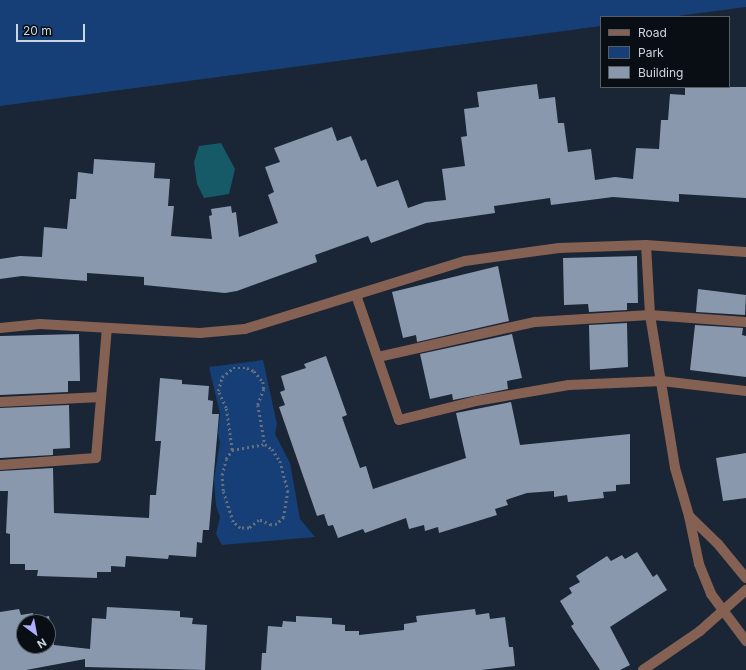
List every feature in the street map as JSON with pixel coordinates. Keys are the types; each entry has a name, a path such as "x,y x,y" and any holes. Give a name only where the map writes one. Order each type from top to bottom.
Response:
{"lane":[{"path":"646,245 650,315 675,468 689,516 698,564 711,594 746,641"},
{"path":"0,328 40,324 200,333 245,329 465,260 559,248 646,245 746,252"},
{"path":"356,295 399,420 476,401 569,385 662,381 746,391"},
{"path":"378,357 535,322 650,315 746,322"},
{"path":"0,465 96,458 107,328"},
{"path":"0,402 101,397"},
{"path":"689,516 718,544 746,578"},
{"path":"643,670 708,624 746,590"}],"path":[{"path":"233,368 247,368 254,371 262,382 264,389 258,405 265,444 272,449 280,461 288,491 284,517 277,524 272,525 259,520 245,529 233,522 225,497 222,475 226,459 232,450 226,408 218,391 222,377 233,368"},
{"path":"232,450 265,444"}],"green space":[{"path":"0,0 746,0 746,7 678,16 600,16 600,26 0,106"},
{"path":"263,360 277,424 275,434 290,463 300,519 315,537 222,545 216,534 220,517 216,506 214,480 220,442 218,434 220,414 209,367"}],"shaded area":[{"path":"221,143 235,169 229,194 204,198 197,184 194,162 199,146"}],"building":[{"path":"537,84 539,99 555,97 558,123 564,123 568,152 591,149 595,180 615,177 633,179 636,148 659,149 661,120 668,120 670,94 685,95 685,88 746,87 746,198 679,194 679,202 613,197 551,205 550,198 494,206 495,213 426,223 371,243 368,236 315,255 317,262 237,291 225,293 144,285 144,277 87,273 87,281 22,276 0,279 0,259 20,256 42,257 44,227 67,229 70,199 76,199 78,172 93,174 94,159 155,163 154,178 170,179 168,206 174,206 171,236 212,239 209,216 212,215 211,209 231,206 232,213 236,212 239,237 278,223 268,195 274,192 265,167 280,162 274,148 332,127 337,141 351,136 361,161 366,159 377,187 398,180 408,208 425,202 446,200 442,169 465,166 461,137 467,136 464,109 479,107 477,92"},
{"path":"637,256 638,303 627,303 627,310 589,312 588,304 564,305 563,258"},
{"path":"498,266 509,321 417,342 416,335 403,338 392,292"},
{"path":"698,289 746,295 745,315 696,312"},
{"path":"627,323 628,367 590,370 589,325"},
{"path":"695,325 743,328 742,335 746,336 746,377 690,370"},
{"path":"79,334 80,381 68,381 68,392 0,395 0,336"},
{"path":"512,334 522,378 507,381 508,389 453,400 452,394 430,399 420,354"},
{"path":"326,356 347,415 342,417 360,468 366,466 373,489 466,458 456,413 511,402 520,445 630,434 630,484 616,485 616,491 603,492 604,498 568,502 567,495 554,497 554,491 527,493 506,500 508,505 495,509 497,515 439,533 438,527 425,531 424,525 409,529 406,518 365,533 363,529 338,538 333,525 328,526 324,514 317,516 279,407 285,405 280,392 285,390 281,376 306,368 304,364"},
{"path":"160,378 182,380 182,384 209,386 208,400 213,401 212,414 219,414 209,530 203,530 202,543 197,542 196,557 169,555 168,559 126,556 125,567 111,566 111,572 97,572 97,578 37,576 38,570 25,570 25,564 10,564 10,534 6,533 8,491 0,491 0,471 53,468 54,513 149,518 150,495 156,495 161,441 155,441"},
{"path":"69,405 70,448 53,449 53,455 0,458 0,408"},
{"path":"746,453 746,498 723,501 716,458"},
{"path":"637,552 653,577 657,574 667,590 610,627 630,665 620,670 600,670 571,626 574,624 560,601 572,593 569,588 580,582 576,576 607,556 611,561 622,555 625,559"},
{"path":"107,607 180,611 180,617 193,618 192,624 207,625 205,670 85,667 85,659 26,670 0,670 0,612 19,609 21,614 16,614 16,654 56,654 56,645 90,649 92,618 106,619"},
{"path":"475,609 476,615 489,613 490,619 505,617 509,647 513,647 515,666 481,670 261,670 262,653 266,653 268,626 282,627 283,621 296,622 296,616 332,618 332,624 345,625 345,631 359,631 359,635 404,630 404,624 417,622 416,616"}]}
